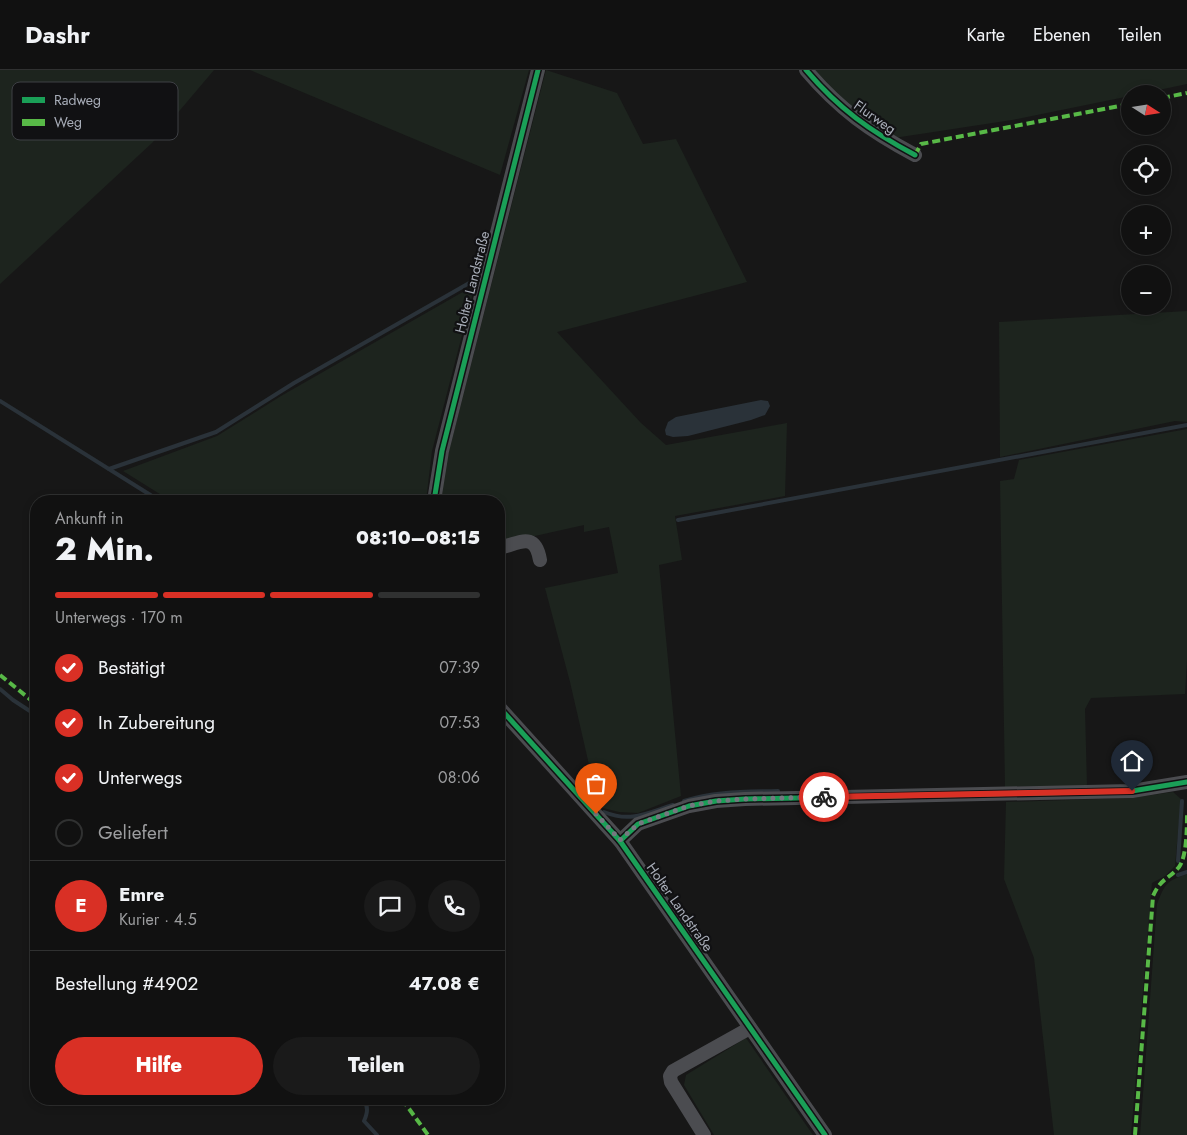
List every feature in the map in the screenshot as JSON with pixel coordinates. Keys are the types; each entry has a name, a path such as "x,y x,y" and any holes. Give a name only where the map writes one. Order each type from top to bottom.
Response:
{"street":[{"name":"Holter Landstraße","path":"435,495 442,451 538,70"},
{"name":"Flurweg","path":"806,70 849,114 882,138 915,155"},
{"path":"505,546 527,541 533,543 538,549 540,560"},
{"name":"Holter Landstraße","path":"505,714 620,840 825,1135"},
{"path":"620,840 638,824 689,806 716,801 1132,791 1187,782"},
{"path":"704,1135 671,1082 670,1076 673,1071 750,1028"}],"shaded area":[{"path":"0,70 214,70 178,112 178,82 12,82 12,140 155,140 0,284"},
{"path":"250,70 529,70 500,175"},
{"path":"546,70 617,93 643,144 676,139 747,282 557,332 641,423 666,445 787,423 785,496 675,516 682,560 659,565 681,796 638,813 619,812 603,808 593,782 570,682 545,588 618,573 609,527 584,532 584,525 505,543 505,495 442,495 445,467"},
{"path":"812,70 1187,70 1187,84 1171,87 1171,85 1121,85 1121,98 1012,120 894,138 852,112"},
{"path":"475,285 432,451 427,495 161,495 123,471 217,436 281,396"},
{"path":"1187,311 1187,422 1175,421 1000,457 999,322 1121,315 1171,315 1171,312"},
{"path":"761,400 768,401 770,406 765,415 688,436 673,437 666,435 665,430 668,422 676,417"},
{"path":"1187,429 1187,660 1185,694 1091,698 1085,709 1087,786 1005,787 1000,481 1014,479 1019,460"},
{"path":"1173,792 1181,799 1175,866 1165,876 1152,883 1131,1135 1054,1135 1034,958 1004,879 1006,802 1131,798"},
{"path":"1187,874 1187,1135 1140,1135 1157,904 1162,891 1171,881"},
{"path":"746,1038 813,1135 714,1135 684,1085 686,1075"}],"waterway":[{"path":"109,469 216,432 294,383 471,282"},
{"path":"0,401 150,495"},
{"path":"678,520 1187,425"},
{"path":"0,689 30,711"},
{"path":"684,801 719,794 778,791"},
{"path":"1178,861 1182,801"},
{"path":"604,812 631,817 647,814 673,805"},
{"path":"1178,875 1187,872"},
{"path":"366,1105 367,1110 364,1121 377,1135"}],"marked path":[{"path":"1171,96 1187,93"},
{"path":"915,155 921,144 1121,106"},
{"path":"0,675 30,699"},
{"path":"1135,1135 1153,896 1159,886 1182,862 1186,841 1187,812"},
{"path":"406,1105 428,1135"}],"cycle path":[{"path":"435,495 442,451 538,70"},
{"path":"806,70 843,108 869,128 915,155"},
{"path":"505,714 620,841 825,1135"},
{"path":"620,841 638,824 689,806 716,801 1132,791 1187,782"}],"way so far":[{"path":"596,814 620,840 638,824 689,806 716,801 745,799 824,797"}],"route":[{"path":"824,797 1132,791"}]}
